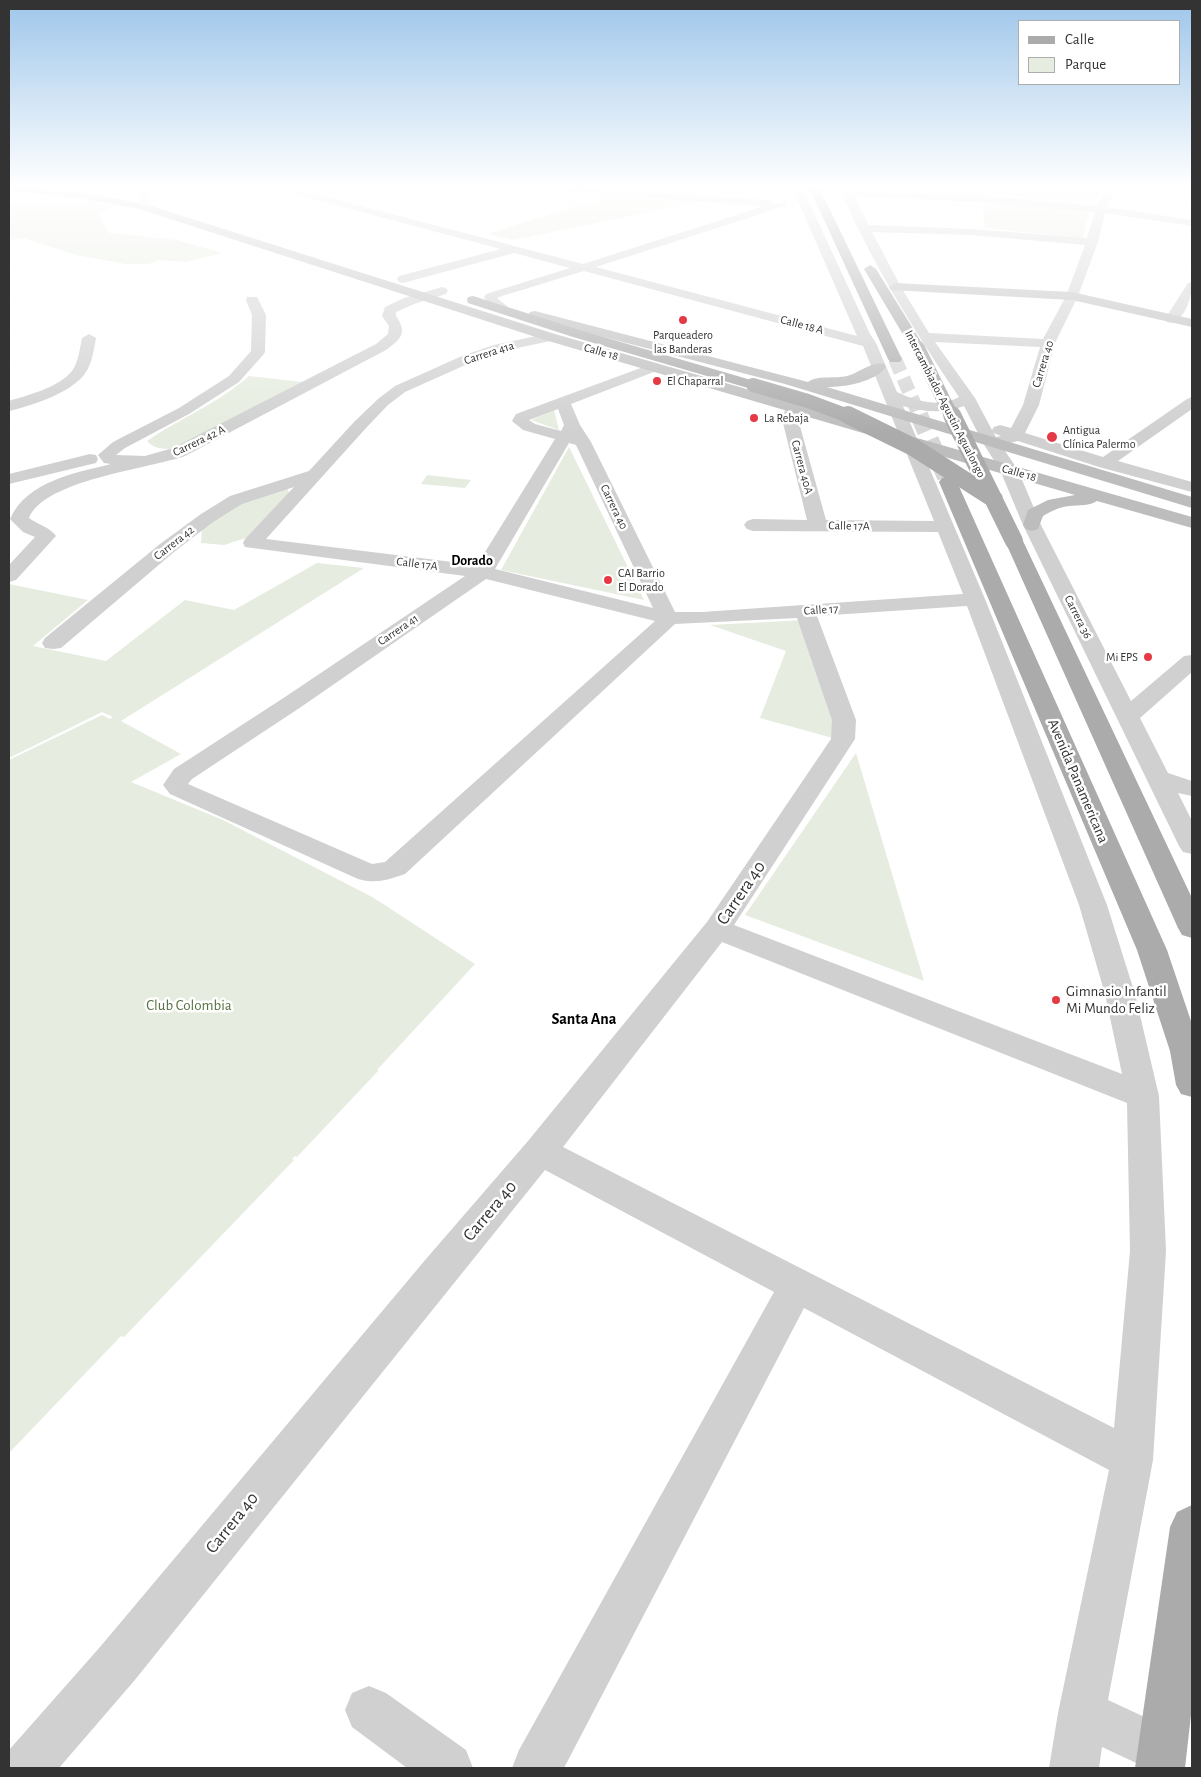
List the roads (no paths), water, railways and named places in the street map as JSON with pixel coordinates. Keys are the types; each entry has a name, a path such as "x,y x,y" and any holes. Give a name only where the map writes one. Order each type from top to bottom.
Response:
{"main road":[{"name":"Calle 18","path":"335,268 550,337 792,407 900,417 1009,470 1192,523"},
{"name":"Calle 18","path":"366,268 473,300 593,328 790,382 900,417 1192,504"},
{"name":"Intercambiador Agustin Agualongo","path":"852,268 864,294 881,356"},
{"name":"Intercambiador Agustin Agualongo","path":"869,268 877,283 922,343 1192,928"},
{"path":"895,287 1072,296 1192,323"},
{"path":"473,300 578,334 810,401 863,421 911,445 994,499"},
{"path":"790,382 819,383 867,375 881,356"},
{"name":"Avenida Panamericana","path":"948,482 1152,950 1186,1051 1192,1085"},
{"path":"1032,524 1034,514 1046,505 1092,499 1120,502"},
{"path":"1161,1759 1192,1527"}],"street":[{"path":"403,279 445,268"},
{"path":"502,307 491,300 490,297 582,268"},
{"name":"Calle 18 A","path":"582,268 881,356"},
{"path":"827,268 863,334 881,356 900,417 975,600 1093,905 1120,994 1143,1096 1148,1251 1132,1460 1082,1713 1074,1768"},
{"name":"Carrera 36","path":"885,268 922,343 967,398 991,443 1009,470 1032,524 1192,846"},
{"name":"Carrera 40","path":"1016,436 1031,405 1048,343 1072,296 1082,268"},
{"path":"1172,319 1192,286"},
{"name":"Carrera 42 A","path":"106,455 110,459 136,462 164,458 179,452 381,347 394,338 396,330 395,323 389,316 390,310 423,296 442,291"},
{"path":"9,479 106,455 234,379 258,352 259,315 252,300"},
{"name":"Carrera 41a","path":"430,375 499,348 550,337"},
{"path":"9,406 34,398 62,385 79,372 89,338"},
{"path":"922,343 1048,343"},
{"path":"568,431 529,427 520,421 522,416 528,413 563,402 654,367"},
{"name":"Carrera 42","path":"252,543 383,402 400,389 430,375"},
{"path":"900,417 908,403 932,407 949,406 961,403 967,398"},
{"name":"Carrera 40","path":"563,402 568,431 583,442 668,618"},
{"path":"1105,463 1192,402"},
{"name":"Carrera 40A","path":"792,407 790,419 818,526"},
{"path":"980,422 1016,436 1192,487"},
{"name":"Carrera 41","path":"568,431 483,572 293,702 182,774 175,785 179,789 368,873 381,874 395,868 666,623 668,618"},
{"path":"991,443 1016,436"},
{"path":"9,576 47,536 30,528 20,518 25,506 45,492 73,480 136,462"},
{"name":"Carrera 42","path":"53,643 167,548 207,518 236,500 315,475"},
{"name":"Calle 17A","path":"753,525 945,527"},
{"name":"Calle 17A","path":"252,543 483,572 668,618"},
{"name":"Calle 17","path":"668,618 702,618 975,600"},
{"name":"Carrera 40","path":"26,1768 117,1664 439,1271 540,1151 717,929 843,739 844,720 805,611"},
{"path":"1128,716 1192,661"},
{"path":"1159,778 1192,789"},
{"path":"717,929 1143,1096"},
{"path":"540,1151 1132,1460"},
{"path":"538,1768 797,1285"},
{"path":"369,1710 448,1768"},
{"path":"1082,1713 1161,1759"}],"tunnel":[{"path":"895,359 920,417"},
{"path":"919,415 946,477"}],"place":[{"name":"Parqueadero las Banderas","path":"683,320"},
{"name":"El Chaparral","path":"657,381"},
{"name":"La Rebaja","path":"754,418"},
{"name":"Antigua Clínica Palermo","path":"1052,437"},
{"name":"CAI Barrio El Dorado","path":"608,580"},
{"name":"Mi EPS","path":"1148,657"},
{"name":"Gimnasio Infantil Mi Mundo Feliz","path":"1056,1000"}],"district":[{"name":"Dorado","path":"472,561"},
{"name":"Santa Ana","path":"584,1019"}],"park label":[{"name":"Club Colombia","path":"189,1005"}]}
